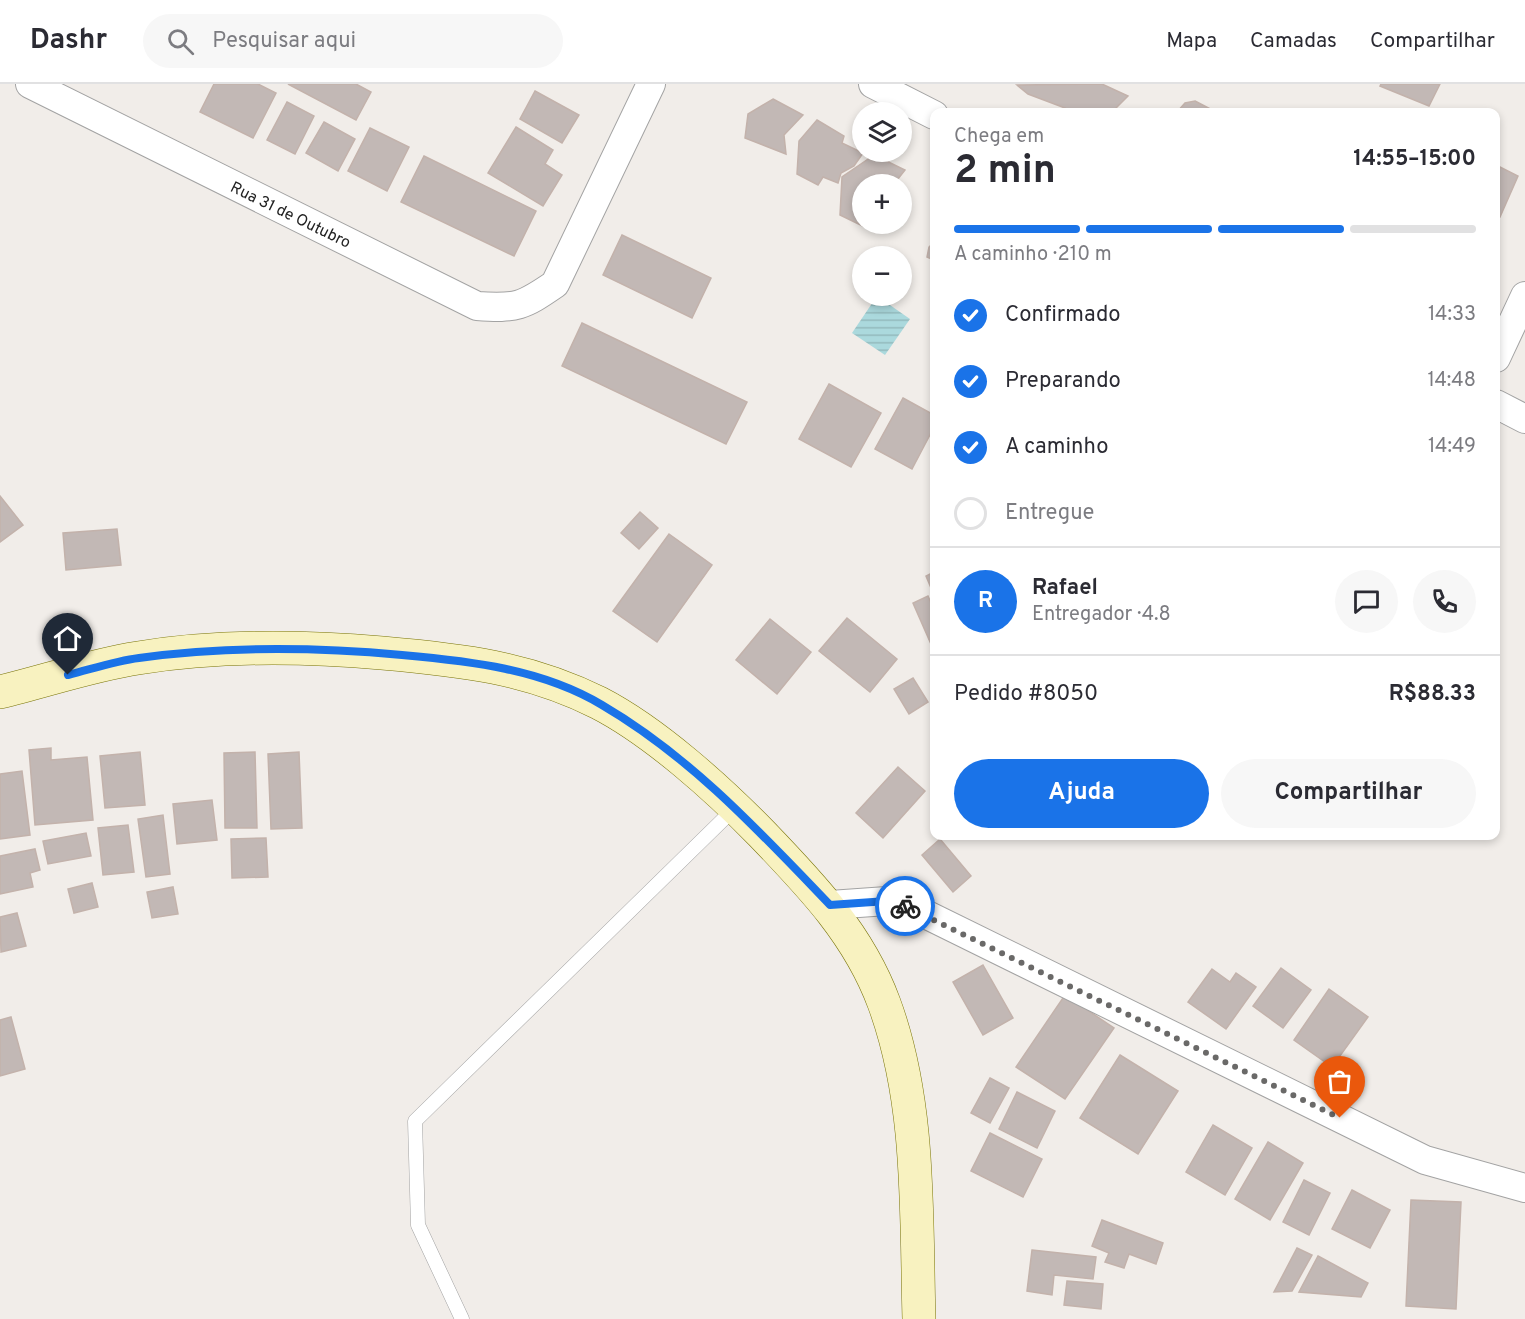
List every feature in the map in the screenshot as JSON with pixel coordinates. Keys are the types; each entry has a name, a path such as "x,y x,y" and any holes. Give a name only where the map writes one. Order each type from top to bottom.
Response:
{"main road":[{"path":"0,692 137,658 224,649 334,649 474,662 548,680 601,704 664,746 736,807 830,905 857,944 884,1004 906,1086 915,1180 919,1319"}],"street":[{"name":"Rua 31 de Outubro","path":"30,84 477,306 506,308 526,303 555,284 651,84"},
{"path":"873,84 930,114"},
{"path":"1500,349 1525,296"},
{"path":"1500,406 1525,419"},
{"path":"830,905 887,901 913,908 1425,1160 1525,1188"}],"lane":[{"path":"462,1319 418,1225 415,1121 736,807"}],"water":[{"path":"870,306 891,306 910,319 885,355 852,333"}],"building":[{"path":"214,84 258,84 276,93 253,138 200,112"},
{"path":"288,84 356,84 371,92 356,120"},
{"path":"1102,84 1128,96 1116,108 1065,108 1028,94 1017,85"},
{"path":"1381,84 1440,84 1429,106 1380,86"},
{"path":"535,91 579,115 562,143 520,119"},
{"path":"773,99 803,115 784,135 786,154 745,138 748,114"},
{"path":"1195,101 1208,108 1181,108 1185,103"},
{"path":"287,102 314,116 295,154 267,140"},
{"path":"817,120 844,136 842,143 852,148 852,162 857,162 841,173 838,183 823,177 818,185 797,174 799,141"},
{"path":"324,122 355,139 338,171 306,153"},
{"path":"516,127 553,150 545,164 562,175 543,206 488,173"},
{"path":"370,128 409,147 387,191 348,171"},
{"path":"424,156 536,211 514,256 401,202"},
{"path":"864,162 888,162 905,170 902,174 852,174 852,221 840,215 842,177"},
{"path":"1500,167 1518,176 1500,217"},
{"path":"622,235 711,278 692,318 603,275"},
{"path":"582,323 747,402 726,444 562,366"},
{"path":"829,384 881,413 851,467 799,439"},
{"path":"903,398 930,413 930,435 912,469 875,449"},
{"path":"0,496 23,525 0,542"},
{"path":"640,512 658,528 639,549 621,533"},
{"path":"117,529 121,565 66,570 63,533"},
{"path":"669,534 712,565 657,642 613,611"},
{"path":"930,574 930,586 926,576"},
{"path":"928,596 930,642 913,603"},
{"path":"847,618 897,659 870,692 819,651"},
{"path":"770,619 811,652 777,694 736,660"},
{"path":"913,678 928,702 909,714 894,689"},
{"path":"51,748 51,760 87,757 93,820 35,825 29,750"},
{"path":"140,752 145,805 105,808 100,756"},
{"path":"255,752 257,828 225,828 224,753"},
{"path":"299,752 302,828 271,829 268,754"},
{"path":"898,767 925,791 883,838 856,813"},
{"path":"22,771 30,835 0,839 0,774"},
{"path":"212,800 217,840 177,844 173,804"},
{"path":"163,815 170,874 146,877 138,819"},
{"path":"128,825 134,872 103,875 98,828"},
{"path":"86,833 91,856 48,864 43,841"},
{"path":"266,838 268,877 232,878 231,839"},
{"path":"941,840 971,876 953,892 922,855"},
{"path":"35,849 40,870 30,873 33,887 0,894 0,856"},
{"path":"92,883 98,907 74,913 68,889"},
{"path":"173,887 178,914 152,918 147,892"},
{"path":"17,913 26,946 1,952 0,917"},
{"path":"983,965 1013,1018 983,1035 953,982"},
{"path":"1281,968 1311,990 1283,1028 1253,1006"},
{"path":"1212,969 1230,982 1236,973 1256,987 1226,1029 1188,1002"},
{"path":"1329,989 1368,1017 1332,1067 1294,1040"},
{"path":"1065,995 1114,1028 1065,1099 1016,1067"},
{"path":"11,1017 25,1069 0,1076 0,1020"},
{"path":"1120,1055 1178,1091 1138,1154 1080,1118"},
{"path":"990,1078 1009,1088 990,1123 971,1113"},
{"path":"1017,1092 1055,1111 1037,1148 999,1129"},
{"path":"1213,1125 1252,1148 1225,1195 1186,1172"},
{"path":"990,1133 1042,1159 1023,1197 971,1171"},
{"path":"1268,1142 1303,1163 1270,1220 1235,1199"},
{"path":"1304,1180 1330,1193 1309,1235 1283,1222"},
{"path":"1352,1190 1390,1210 1370,1248 1332,1229"},
{"path":"1411,1200 1461,1202 1456,1309 1406,1306"},
{"path":"1102,1220 1163,1243 1156,1264 1129,1254 1124,1268 1105,1262 1109,1253 1092,1246"},
{"path":"1297,1248 1312,1255 1292,1291 1274,1292"},
{"path":"1032,1250 1096,1257 1093,1279 1054,1275 1052,1295 1027,1291"},
{"path":"1318,1256 1368,1283 1361,1297 1299,1292"},
{"path":"1067,1281 1103,1284 1101,1309 1064,1305"}],"way so far":[{"path":"905,906 1340,1118"}],"route":[{"path":"68,675 137,658 224,649 334,649 474,662 548,680 601,704 664,746 736,807 830,905 860,901 887,901 905,906"}]}
